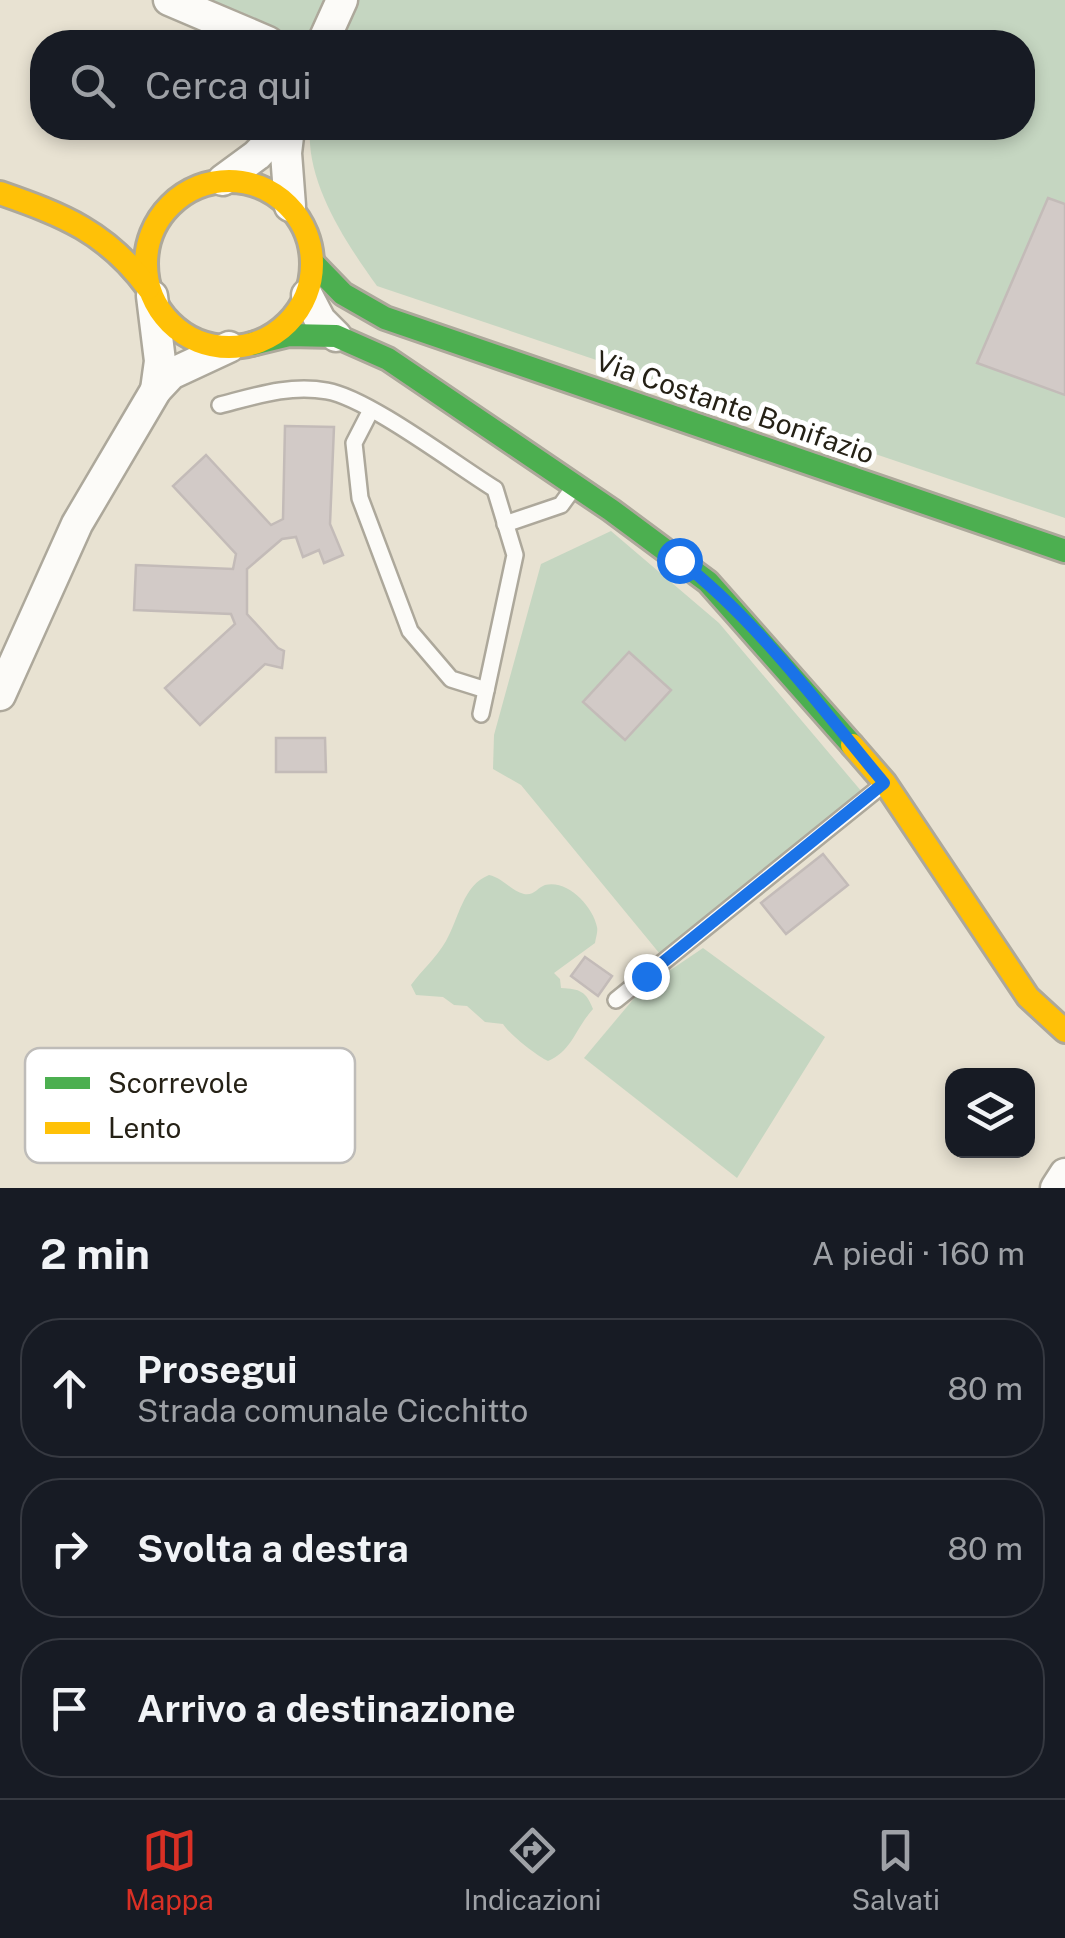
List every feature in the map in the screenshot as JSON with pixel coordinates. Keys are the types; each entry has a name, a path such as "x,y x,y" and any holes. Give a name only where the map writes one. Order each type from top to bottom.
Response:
{"main road":[{"path":"137,217 204,184 223,180 248,182 270,191 290,206 307,232 321,317 575,486 708,582 884,783 1028,997 1065,1031"},
{"path":"0,194 57,213 100,235 122,252 170,324 208,345 290,336 321,317"},
{"path":"150,292 146,251 150,234 171,203"},
{"path":"57,213 110,221"},
{"path":"313,263 343,294 385,318"},
{"path":"251,342 291,320 385,318"},
{"name":"Via Costante Bonifazio","path":"385,318 1065,551"}],"street":[{"path":"169,0 240,30"},
{"path":"329,30 342,0"},
{"path":"223,180 273,140"},
{"path":"286,140 290,206"},
{"path":"150,292 160,361 156,390"},
{"path":"0,695 77,524 156,390 171,374 251,342"},
{"path":"1056,1188 1065,1174"}],"lane":[{"path":"220,405 282,390 329,391 371,410 495,489 515,555 481,714"},
{"path":"371,410 354,443 360,498 410,632 451,679 486,690"},
{"path":"506,524 561,504 575,486"},
{"path":"616,1000 884,783"}],"green space":[{"path":"159,0 1065,0 1065,518 377,286 330,212 310,149 310,140 1035,140 1035,30 235,30"},
{"path":"611,531 719,623 862,792 660,954 521,785 493,769 494,735 541,564"},
{"path":"489,875 524,894 545,885 562,886 585,903 595,919 595,943 554,973 561,988 582,992 593,1009 568,1045 548,1061 503,1024 485,1022 467,1006 454,1005 443,997 416,995 411,985 442,947 467,894"},
{"path":"703,948 825,1037 737,1178 584,1058 641,990"}],"building":[{"path":"1048,198 1065,204 1065,395 977,363"},
{"path":"285,426 334,427 330,524 343,555 324,563 319,550 303,557 296,537 282,539 247,569 247,614 284,651 282,668 265,664 200,725 165,688 235,624 231,614 134,610 136,565 233,569 236,554 173,486 206,455 271,525 283,519"},
{"path":"629,652 671,690 625,740 583,702"},
{"path":"276,738 325,738 326,772 276,772"},
{"path":"823,854 848,885 786,934 761,903"},
{"path":"585,957 612,976 598,996 571,976"}],"traffic: fast":[{"path":"313,263 343,294 385,318 1065,551"},
{"path":"252,344 289,335 336,336 388,359 611,510 708,582 852,745"}],"traffic: slow":[{"path":"229,181 261,187 288,205 306,232 312,264 306,296 288,323 261,341 229,347 197,341 170,323 152,296 146,264 152,232 170,205 197,187 229,181"},
{"path":"0,193 64,218 100,239 148,288"},
{"path":"852,745 885,783 1028,997 1065,1031"}],"route":[{"path":"646,976 884,783 741,616 708,582 679,560"}]}
